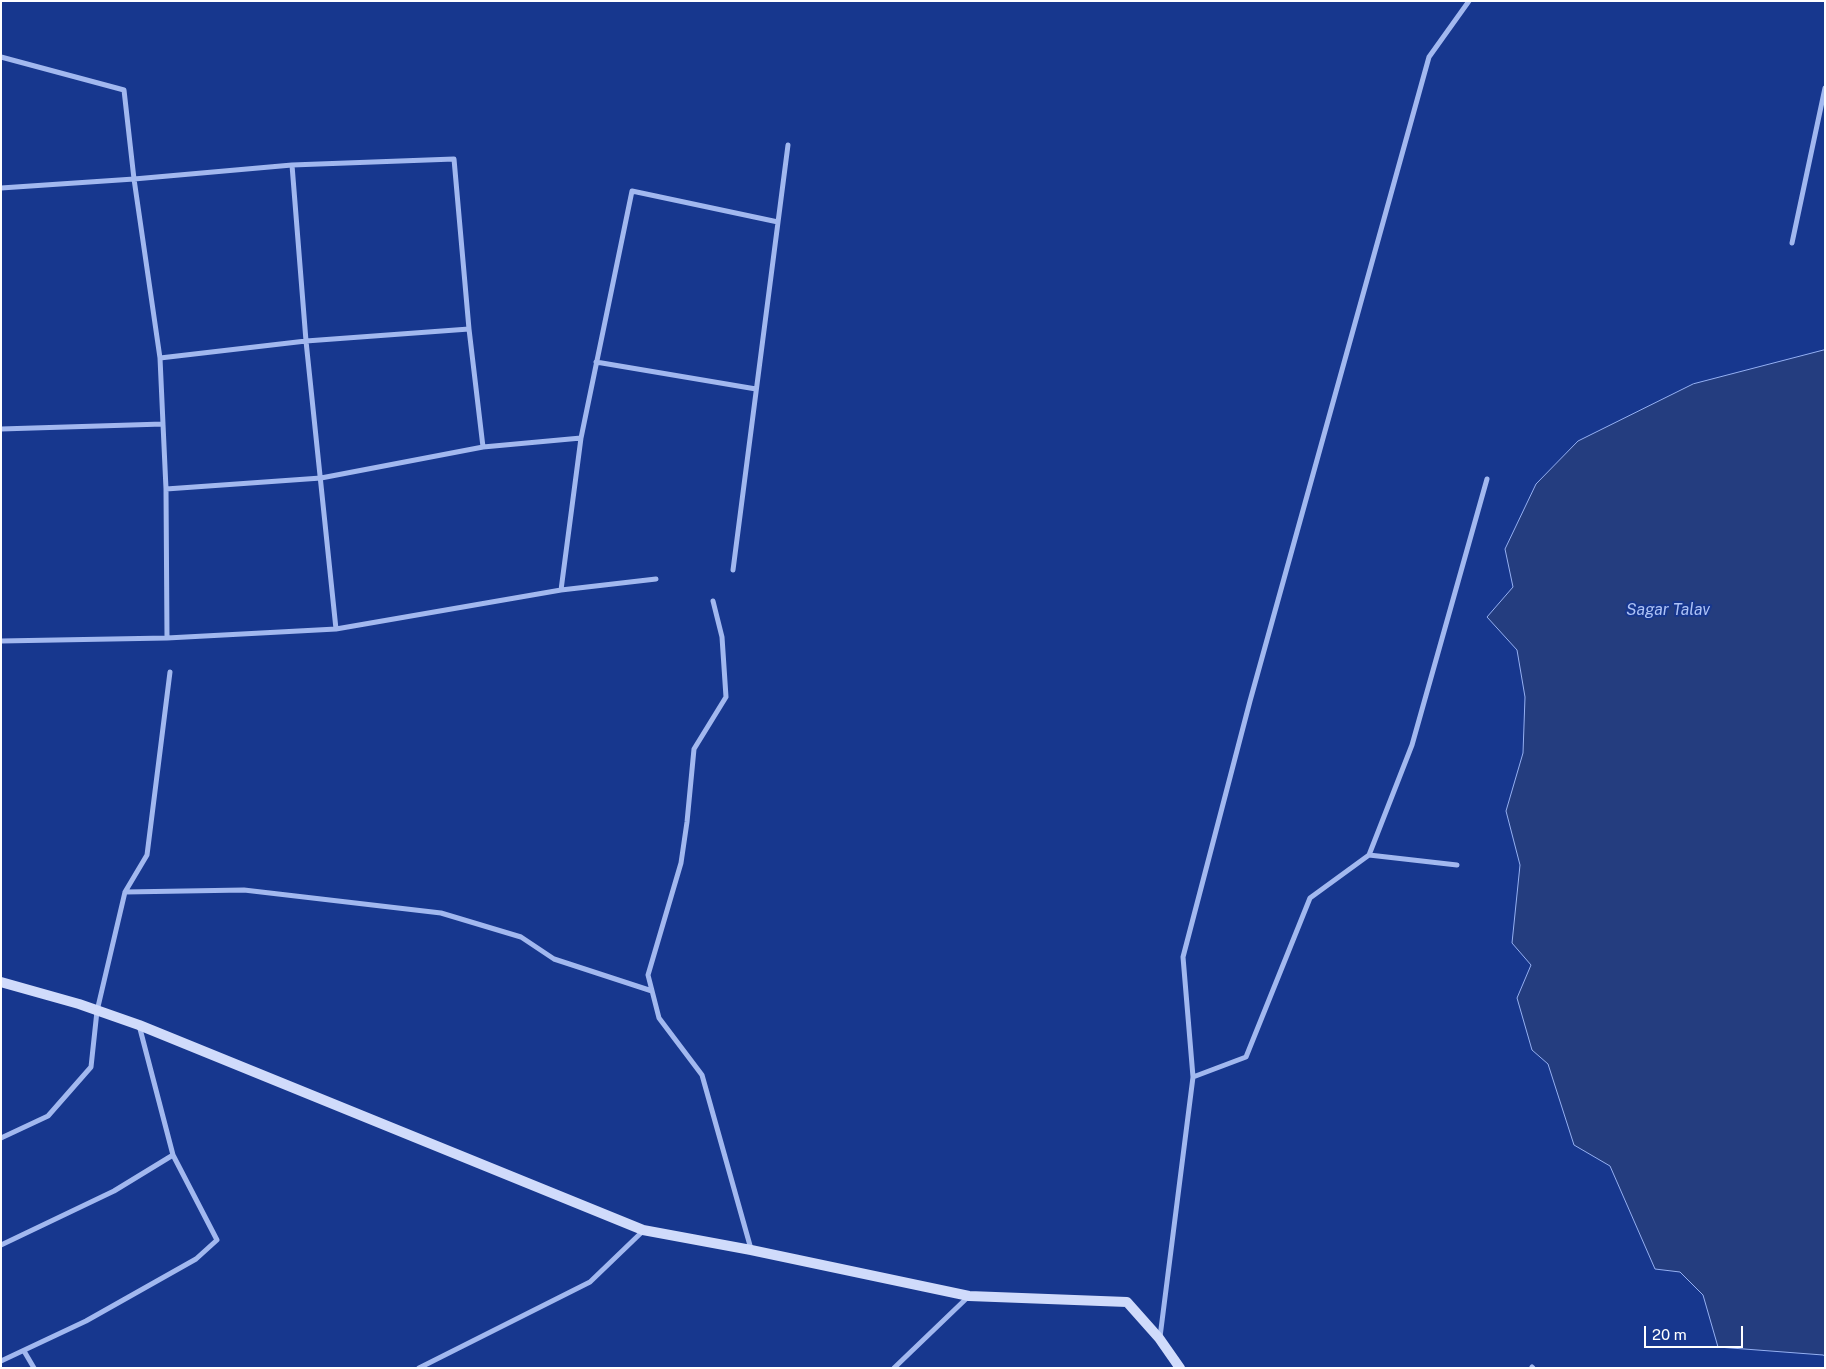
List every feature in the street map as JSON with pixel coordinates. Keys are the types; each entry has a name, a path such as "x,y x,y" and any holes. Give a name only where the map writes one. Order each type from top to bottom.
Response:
{"street":[{"path":"1160,1338 1193,1077 1183,957 1250,701 1429,57 1469,1"},
{"path":"1,58 124,90 134,179 160,358 166,489 167,638"},
{"path":"1792,243 1825,88"},
{"path":"733,570 788,145"},
{"path":"1,188 292,166 454,159 469,329 483,447"},
{"path":"292,166 306,340 336,629"},
{"path":"561,590 581,438 632,191 778,222"},
{"path":"160,358 306,340 469,329"},
{"path":"596,362 756,389"},
{"path":"1,428 163,424"},
{"path":"166,489 321,478 483,447 581,438"},
{"path":"1193,1077 1246,1058 1310,898 1369,856 1412,745 1487,478"},
{"path":"1,641 167,638 336,629 561,590 656,579"},
{"path":"713,601 722,636 726,697 694,749 688,822 681,863 648,975 659,1018 702,1075 751,1250"},
{"path":"1,1138 48,1116 90,1067 97,1011 125,892 147,855 170,672"},
{"path":"1369,856 1457,865"},
{"path":"125,892 244,890 441,913 521,937 554,959 652,991"},
{"path":"1,982 79,1004 139,1025 643,1230 751,1250 969,1296 1127,1302 1160,1338 1180,1368"},
{"path":"1,1361 86,1322 196,1260 217,1240 173,1155 139,1025"},
{"path":"1,1245 114,1191 173,1155"},
{"path":"419,1368 590,1282 643,1230"},
{"path":"894,1368 969,1296"},
{"path":"24,1352 34,1368"}],"water":[{"name":"Sagar Talav","path":"1825,350 1825,1356 1718,1347 1703,1295 1680,1272 1655,1269 1610,1166 1574,1145 1548,1064 1532,1050 1517,998 1531,965 1512,943 1520,865 1506,811 1523,753 1525,697 1517,650 1487,617 1513,587 1505,549 1536,484 1578,441 1693,384"}]}
